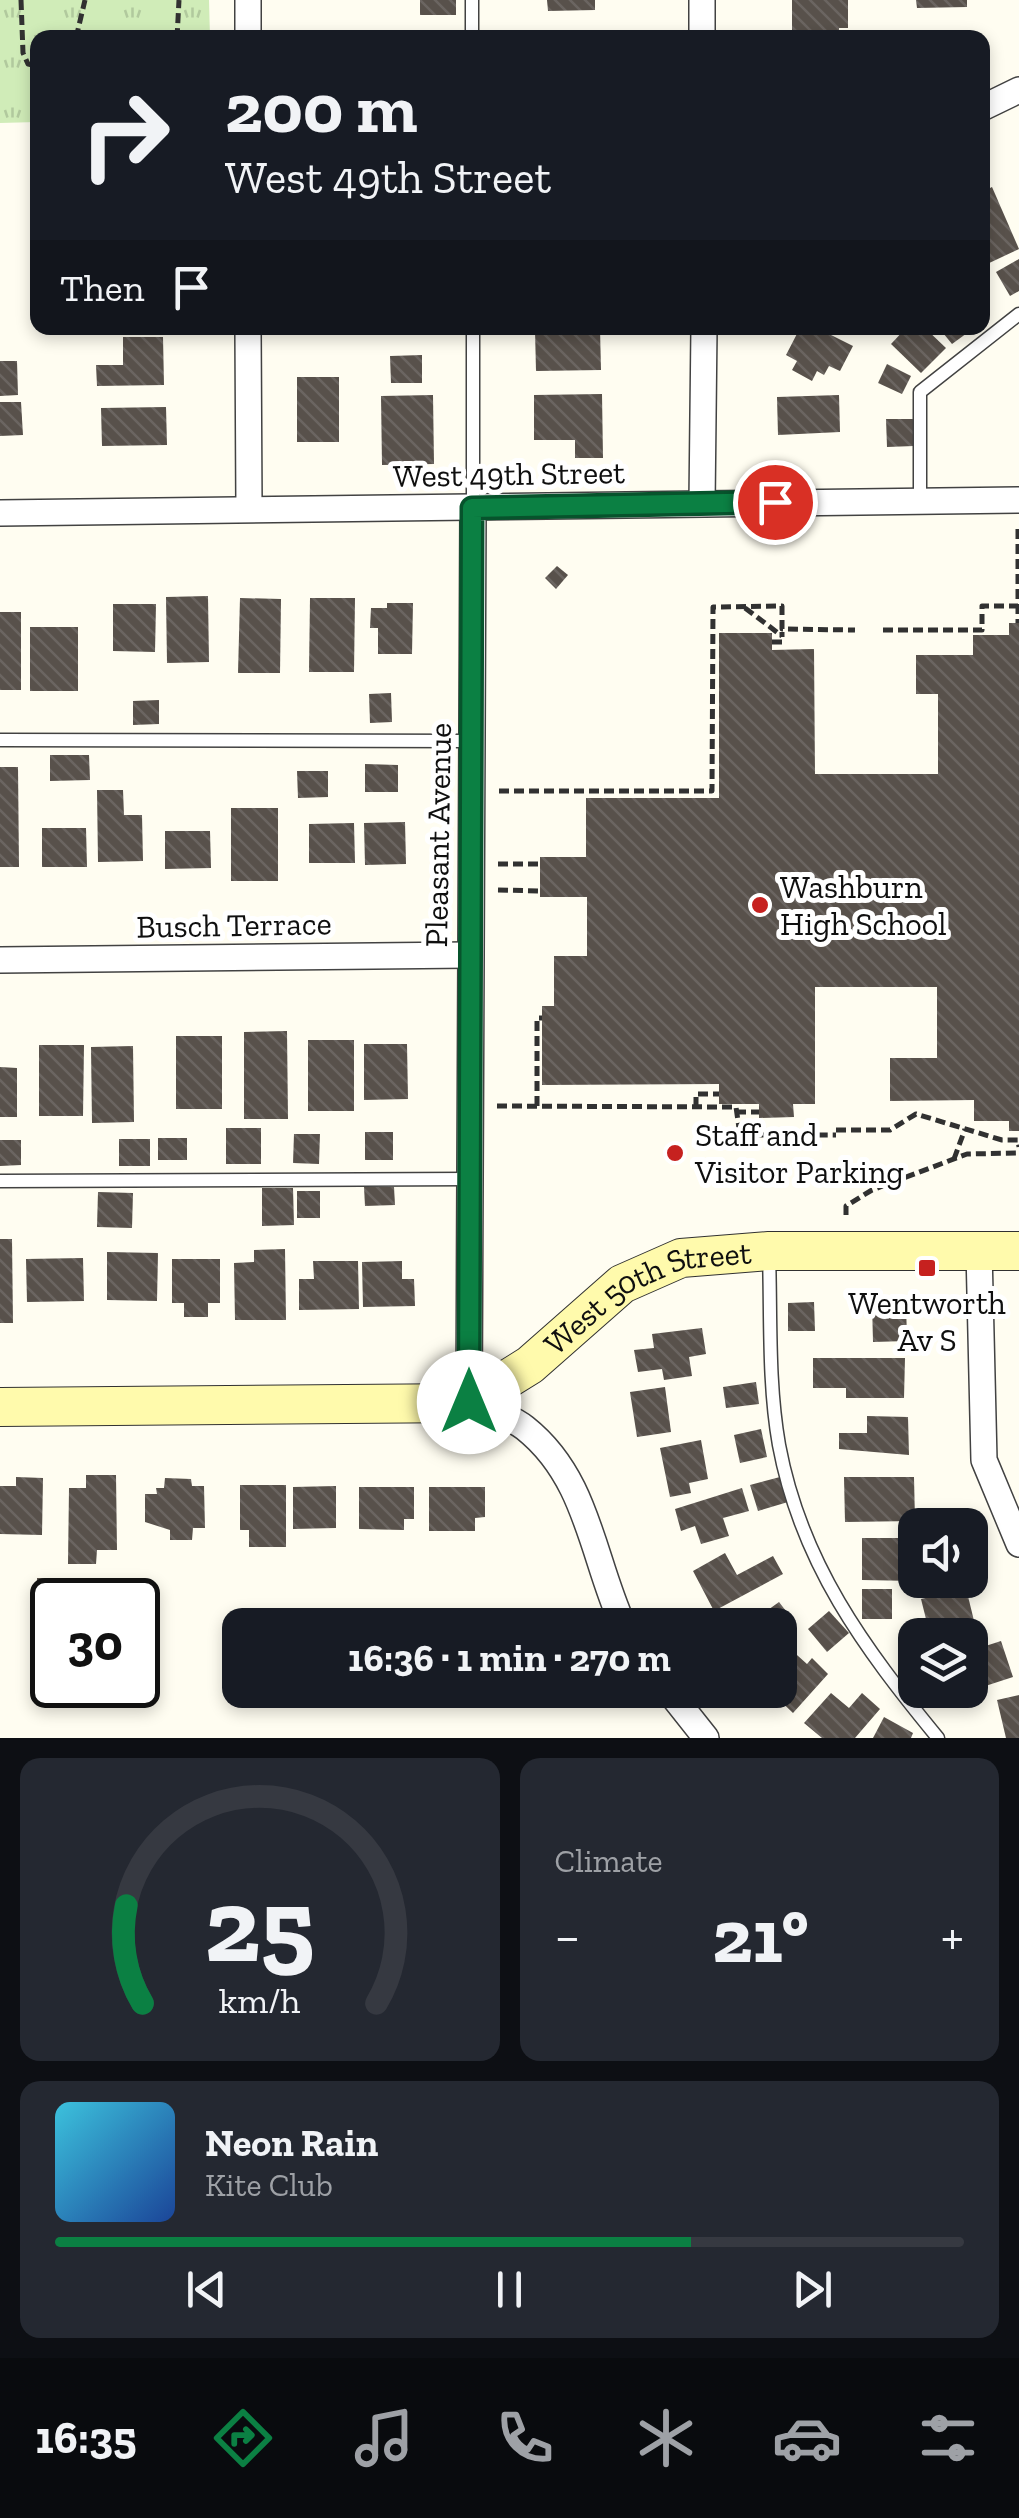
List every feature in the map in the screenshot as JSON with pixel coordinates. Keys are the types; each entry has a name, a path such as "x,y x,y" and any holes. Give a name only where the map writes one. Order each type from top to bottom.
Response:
{"street":[{"path":"248,0 248,30"},
{"path":"702,0 702,30"},
{"path":"990,104 1019,90"},
{"path":"248,335 248,509"},
{"path":"702,503 704,335"},
{"name":"West 49th Street","path":"0,513 1019,500"},
{"name":"Pleasant Avenue","path":"469,1402 472,508"},
{"name":"Busch Terrace","path":"0,960 469,955"},
{"name":"West 50th Street","path":"469,1402 530,1365 622,1284 681,1258 770,1251 1019,1250"},
{"path":"979,1251 984,1460 1019,1544"},
{"path":"0,1407 469,1402 523,1426 558,1460 580,1500 617,1608"},
{"path":"682,1708 706,1738"}],"lane":[{"path":"472,0 472,30"},
{"path":"920,502 920,392 1019,314"},
{"path":"472,508 473,335"},
{"path":"0,740 472,741"},
{"path":"0,1181 470,1179"},
{"path":"770,1251 780,1446 806,1536 853,1631 938,1738"}],"path":[{"path":"21,0 22,53 30,64"},
{"path":"78,30 85,0"},
{"path":"177,30 179,0"},
{"path":"1018,528 1018,623"},
{"path":"882,630 982,630 982,606 1019,601"},
{"path":"743,606 782,632 854,630"},
{"path":"498,792 712,792 712,607 782,606 782,642 772,642"},
{"path":"497,864 540,864"},
{"path":"496,890 540,890"},
{"path":"537,1106 537,1018 542,1018"},
{"path":"696,1106 696,1094 719,1094"},
{"path":"494,1106 736,1106 740,1135 890,1130 916,1114 1018,1140 1019,1150 967,1154 872,1190 846,1206 846,1215"},
{"path":"736,1112 758,1112"},
{"path":"954,1159 964,1129"}],"green space":[{"path":"0,0 209,0 210,30 30,30 30,122 0,123"}],"building":[{"path":"420,0 456,0 456,15 420,15"},
{"path":"547,0 595,0 595,10 548,11"},
{"path":"792,0 848,0 848,28 792,30"},
{"path":"916,0 967,0 967,7 917,8"},
{"path":"990,188 1019,249 990,263"},
{"path":"1019,259 1019,291 1010,296 996,272"},
{"path":"535,335 600,335 601,370 536,371"},
{"path":"796,335 831,335 853,346 840,371 829,366 824,375 817,371 812,381 792,370 797,361 786,355"},
{"path":"899,335 932,335 946,348 921,373 891,344"},
{"path":"945,335 964,335 952,344"},
{"path":"123,337 163,337 164,385 97,386 96,365 123,365"},
{"path":"422,355 422,383 391,383 390,356"},
{"path":"0,361 17,361 18,395 0,396"},
{"path":"887,364 911,376 902,394 878,383"},
{"path":"297,377 339,377 339,442 297,442"},
{"path":"602,394 603,458 575,458 575,440 534,440 534,395"},
{"path":"433,395 434,464 382,465 381,396"},
{"path":"839,395 840,432 778,435 777,397"},
{"path":"0,402 21,402 23,435 0,436"},
{"path":"166,407 167,445 102,446 101,408"},
{"path":"886,419 913,419 914,446 887,447"},
{"path":"557,566 568,575 556,589 545,578"},
{"path":"208,596 209,662 167,663 166,597"},
{"path":"240,598 281,599 280,673 238,673"},
{"path":"310,598 355,598 354,672 309,672"},
{"path":"387,603 413,603 412,654 378,654 378,628 370,628 371,608 387,608"},
{"path":"113,604 156,604 155,652 113,651"},
{"path":"0,612 21,612 21,690 0,690"},
{"name":"Washburn High School","path":"1009,623 1019,623 1019,1131 1009,1131 1009,1121 974,1121 974,1100 890,1101 890,1058 937,1058 937,987 815,987 815,1104 793,1104 794,1117 759,1118 759,1104 719,1104 719,1084 542,1085 542,1006 554,1006 554,956 587,956 587,897 540,897 540,857 586,857 586,798 719,798 719,633 772,633 772,650 814,649 815,774 938,774 938,694 916,694 916,655 973,655 973,635 1009,635"},
{"path":"30,627 78,627 78,691 30,691"},
{"path":"391,693 392,722 370,723 369,694"},
{"path":"159,700 159,724 133,725 133,701"},
{"path":"50,755 89,755 90,780 50,781"},
{"path":"365,764 398,765 398,792 365,792"},
{"path":"0,767 18,767 19,867 0,867"},
{"path":"297,771 328,771 328,797 298,798"},
{"path":"97,790 123,790 124,815 142,815 143,861 98,862"},
{"path":"231,808 278,808 278,881 231,881"},
{"path":"405,822 406,864 365,865 364,823"},
{"path":"354,823 355,863 309,863 309,824"},
{"path":"42,828 86,828 87,867 42,867"},
{"path":"165,831 210,831 211,868 165,869"},
{"path":"287,1031 288,1119 244,1119 244,1032"},
{"path":"176,1036 222,1036 222,1109 176,1109"},
{"path":"308,1040 354,1040 354,1111 308,1111"},
{"path":"364,1044 407,1044 408,1099 364,1100"},
{"path":"39,1045 84,1045 83,1116 39,1116"},
{"path":"133,1046 134,1122 92,1123 91,1047"},
{"path":"0,1067 17,1068 17,1117 0,1117"},
{"path":"226,1128 261,1128 261,1164 226,1164"},
{"path":"365,1132 393,1132 393,1160 365,1160"},
{"path":"294,1134 320,1134 319,1164 293,1163"},
{"path":"158,1138 187,1138 187,1160 158,1160"},
{"path":"119,1139 150,1139 150,1166 119,1166"},
{"path":"0,1140 21,1140 21,1165 0,1166"},
{"path":"364,1187 394,1187 395,1205 365,1206"},
{"path":"262,1188 293,1188 294,1225 262,1226"},
{"path":"297,1191 320,1191 320,1218 297,1218"},
{"path":"98,1192 133,1193 132,1228 97,1227"},
{"path":"0,1239 12,1239 13,1323 0,1323"},
{"path":"285,1249 286,1320 235,1320 234,1263 254,1262 254,1250"},
{"path":"107,1252 158,1253 157,1301 107,1300"},
{"path":"83,1258 84,1301 27,1302 26,1259"},
{"path":"172,1259 220,1259 220,1303 208,1303 208,1317 184,1317 184,1303 172,1303"},
{"path":"313,1261 358,1261 359,1309 299,1310 299,1279 314,1279"},
{"path":"402,1261 402,1279 414,1279 415,1306 363,1307 362,1262"},
{"path":"814,1302 815,1331 788,1331 788,1303"},
{"path":"906,1302 907,1341 873,1342 872,1303"},
{"path":"702,1328 706,1354 689,1357 692,1376 664,1380 662,1369 638,1372 634,1350 654,1348 652,1334"},
{"path":"813,1358 905,1358 904,1398 846,1398 846,1388 813,1388"},
{"path":"756,1382 759,1404 726,1408 723,1387"},
{"path":"665,1387 671,1432 637,1437 630,1392"},
{"path":"867,1416 908,1417 909,1455 839,1449 839,1433 867,1433"},
{"path":"761,1429 767,1457 740,1463 734,1435"},
{"path":"701,1440 708,1479 689,1483 691,1493 670,1497 660,1448"},
{"path":"86,1475 116,1475 117,1550 97,1550 96,1564 68,1564 69,1488 86,1488"},
{"path":"16,1477 43,1478 42,1535 0,1534 0,1486 16,1486"},
{"path":"780,1477 788,1502 758,1511 750,1485"},
{"path":"844,1477 914,1477 915,1508 898,1508 898,1521 845,1522"},
{"path":"165,1478 191,1479 192,1486 204,1486 205,1528 193,1528 192,1540 170,1540 170,1530 145,1522 145,1494 157,1494 156,1488 164,1488"},
{"path":"240,1485 286,1485 286,1547 249,1547 249,1530 240,1530"},
{"path":"336,1486 336,1528 293,1529 293,1487"},
{"path":"359,1487 414,1487 414,1519 404,1519 404,1530 359,1529"},
{"path":"429,1487 485,1487 485,1517 475,1518 475,1531 429,1531"},
{"path":"742,1488 749,1511 723,1518 729,1536 701,1544 695,1526 681,1531 675,1509"},
{"path":"862,1538 898,1538 898,1581 862,1580"},
{"path":"725,1553 737,1575 773,1556 783,1574 720,1608 712,1608 693,1571"},
{"path":"862,1589 892,1589 892,1619 862,1619"},
{"path":"968,1598 973,1618 926,1618 921,1599"},
{"path":"829,1611 849,1633 827,1652 808,1629"},
{"path":"1001,1641 1013,1677 988,1685 988,1645"},
{"path":"797,1655 807,1664 812,1658 828,1674 793,1713 788,1708 797,1708"},
{"path":"831,1693 849,1708 862,1693 880,1709 855,1738 822,1738 804,1723"},
{"path":"1019,1695 1019,1738 1006,1738 997,1700"},
{"path":"884,1717 913,1733 911,1738 873,1738"}],"place":[{"name":"Washburn High School","path":"760,905"},
{"name":"Staff and Visitor Parking","path":"675,1153"},
{"name":"Wentworth Av S","path":"927,1268"}],"route":[{"path":"469,1402 472,508 775,502"}]}
